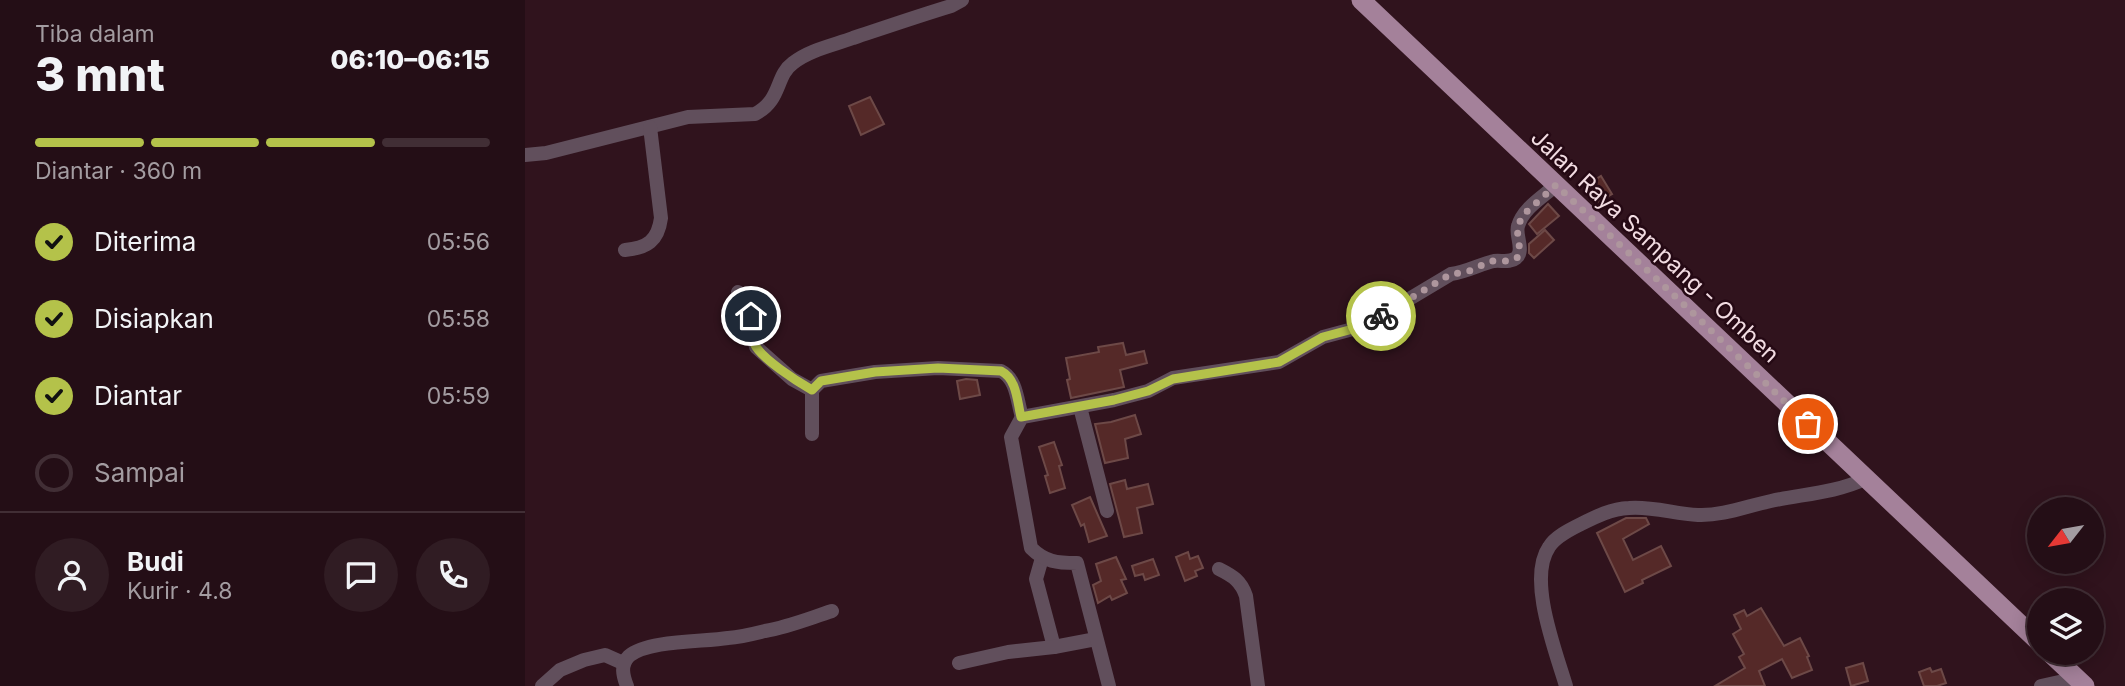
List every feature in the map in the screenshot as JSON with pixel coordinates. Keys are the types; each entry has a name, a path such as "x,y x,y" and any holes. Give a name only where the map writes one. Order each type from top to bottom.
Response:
{"main road":[{"name":"Jalan Raya Sampang - Omben","path":"1361,0 2027,631"},
{"path":"2063,665 2081,682"}],"street":[{"path":"525,155 546,153 688,117 755,114 772,101 785,73 791,64 798,60 829,46 962,0"},
{"path":"625,250 642,249 659,232 661,218 650,127"},
{"path":"1021,417 1148,391 1173,379 1286,360 1323,337 1364,326 1451,274 1467,272 1491,261 1510,261 1517,258 1520,252 1517,228 1523,215 1556,185"},
{"path":"738,292 755,326 753,342 756,347 792,379 812,390"},
{"path":"811,434 812,390 821,381 875,372 938,368 1001,371 1007,374 1015,389 1021,417 1011,436 1031,548 1042,558 1056,563 1077,563 1109,686"},
{"path":"1080,407 1107,511"},
{"path":"1566,686 1549,630 1539,575 1549,546 1559,536 1613,510 1631,508 1698,515 1718,513 1846,488 1865,480"},
{"path":"1042,558 1036,579 1054,647"},
{"path":"1219,569 1237,579 1246,596 1258,686"},
{"path":"627,686 622,676 624,663 629,656 642,649 770,631 832,611"},
{"path":"959,663 1008,652 1096,639"},
{"path":"542,686 560,670 584,660 605,655 624,663"},
{"path":"2041,686 2081,682"}],"building":[{"path":"870,97 884,124 861,135 849,106"},
{"path":"1601,176 1612,194 1599,201 1590,183"},
{"path":"1548,204 1559,216 1537,234 1529,224"},
{"path":"1545,230 1554,240 1534,258 1529,253 1529,244"},
{"path":"1123,343 1126,355 1144,351 1147,363 1120,370 1124,387 1071,398 1066,358 1099,352 1098,347"},
{"path":"977,380 980,395 960,399 957,381"},
{"path":"1135,415 1141,434 1125,439 1128,458 1105,463 1095,424"},
{"path":"1054,442 1062,465 1059,466 1065,488 1050,493 1045,476 1048,475 1039,447"},
{"path":"1125,480 1127,489 1148,484 1153,504 1137,508 1142,533 1124,537 1110,484"},
{"path":"1090,497 1107,536 1089,542 1084,524 1081,526 1072,505"},
{"path":"1626,518 1646,518 1649,524 1623,539 1633,560 1661,546 1671,566 1625,592 1597,533"},
{"path":"1188,552 1190,559 1198,556 1203,568 1195,571 1197,576 1185,581 1176,557"},
{"path":"1116,557 1126,579 1121,580 1127,593 1112,600 1110,596 1098,603 1093,585 1101,581 1096,564"},
{"path":"1153,559 1159,575 1145,580 1143,574 1135,576 1132,566"},
{"path":"1761,608 1784,646 1800,638 1809,656 1807,657 1812,670 1792,678 1782,659 1759,671 1765,686 1715,686 1745,668 1739,657 1744,654 1733,634 1741,629 1734,615 1744,610 1747,616"},
{"path":"1863,663 1868,681 1851,686 1846,668"},
{"path":"1930,668 1932,672 1941,669 1946,683 1924,686 1919,672"}],"way so far":[{"path":"1381,316 1451,274 1467,272 1491,261 1510,261 1517,258 1520,252 1517,228 1523,215 1556,185 1808,424"}],"route":[{"path":"751,316 755,326 753,342 756,347 792,379 812,390 821,381 875,372 938,368 1001,371 1007,374 1015,389 1021,417 1114,400 1148,391 1173,379 1279,362 1323,337 1364,326 1381,316"}]}
